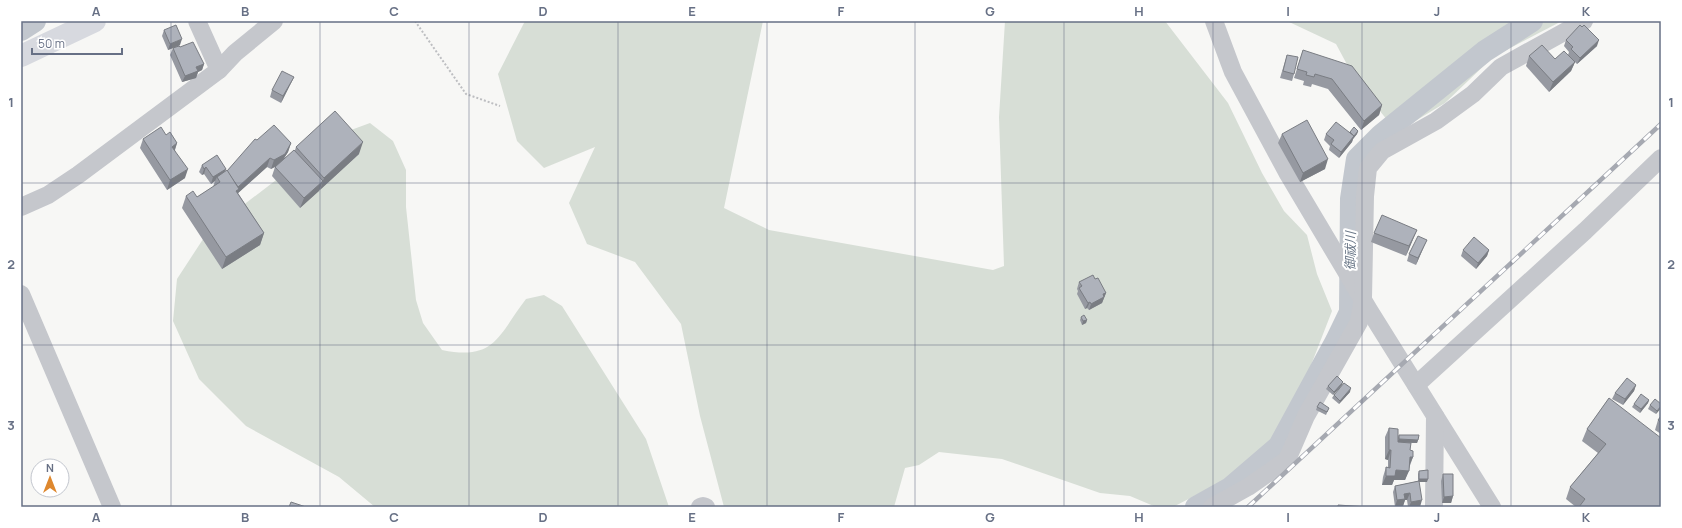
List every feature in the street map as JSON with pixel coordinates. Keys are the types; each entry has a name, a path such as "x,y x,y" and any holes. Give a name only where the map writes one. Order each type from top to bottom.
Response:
{"main road":[{"path":"21,56 95,21"}],"street":[{"path":"197,21 219,70"},
{"path":"21,208 48,195 78,175 219,70 235,53 274,21"},
{"path":"1214,21 1233,72 1288,174 1492,507"},
{"path":"1212,507 1248,487 1287,460 1306,416 1359,322 1354,284 1368,168 1382,151 1436,121 1473,94 1501,67 1584,21"},
{"path":"1416,385 1585,231 1661,158"},
{"path":"21,294 112,507"},
{"path":"1434,507 1435,416"},
{"path":"700,507 706,507"}],"path":[{"path":"415,21 466,94 500,106"}],"shaded area":[{"path":"525,21 763,21 724,208 769,230 993,270 1004,266 999,117 1005,21 1165,21 1228,103 1262,173 1284,211 1307,235 1317,274 1332,311 1299,396 1271,444 1235,475 1173,507 1156,507 1130,496 1100,493 1002,459 939,452 919,465 905,468 894,507 724,507 700,416 681,324 635,262 587,244 569,203 595,147 544,168 517,141 498,74"},
{"path":"1287,21 1562,21 1493,57 1445,103 1397,132 1357,83 1336,44"},
{"path":"370,123 393,141 406,170 406,207 416,300 423,323 442,350 474,352 485,348 494,342 501,334 526,299 544,295 562,306 646,439 669,507 375,507 339,477 246,426 199,379 173,321 177,279 207,233 332,137"}],"building":[{"path":"176,25 182,39 170,44 164,30"},
{"path":"1580,25 1582,27 1584,25 1599,40 1580,58 1571,49 1573,47 1566,40"},
{"path":"193,42 204,64 196,67 198,71 185,76 173,48"},
{"path":"1542,45 1555,59 1564,51 1575,62 1553,82 1529,56"},
{"path":"1303,50 1352,66 1382,105 1364,121 1332,79 1315,74 1314,77 1306,75 1307,72 1297,69"},
{"path":"1287,55 1298,57 1294,74 1283,71"},
{"path":"282,71 294,77 283,96 272,90"},
{"path":"335,111 363,142 324,178 296,147"},
{"path":"1307,120 1328,159 1303,173 1282,134"},
{"path":"1336,122 1354,136 1341,152 1331,144 1334,140 1326,134"},
{"path":"274,125 291,143 285,154 274,160 270,158 238,187 227,171 255,139 257,140"},
{"path":"161,127 166,135 170,132 177,143 172,147 188,169 170,180 143,139"},
{"path":"1354,127 1358,131 1354,136 1350,132"},
{"path":"294,150 323,181 304,198 275,167"},
{"path":"217,155 226,169 213,177 206,167 204,169 202,165"},
{"path":"227,170 239,189 236,191 264,233 226,257 186,196 193,191 197,197 220,182 217,177"},
{"path":"1382,215 1417,230 1409,246 1374,233"},
{"path":"1418,236 1427,240 1418,258 1409,254"},
{"path":"1474,237 1489,250 1478,263 1463,250"},
{"path":"1093,275 1095,279 1098,278 1106,293 1103,294 1104,297 1091,304 1090,302 1088,303 1079,288 1082,286 1079,282"},
{"path":"1084,315 1087,320 1083,321 1081,317"},
{"path":"1337,376 1343,382 1334,392 1328,386"},
{"path":"1627,378 1636,385 1625,399 1615,393"},
{"path":"1344,383 1351,388 1340,401 1334,395"},
{"path":"1641,394 1649,400 1641,409 1634,404"},
{"path":"1609,398 1661,438 1661,507 1579,507 1585,499 1570,487 1606,444 1587,429"},
{"path":"1655,399 1661,404 1657,411 1650,405"},
{"path":"1320,402 1329,408 1327,412 1317,407"},
{"path":"1661,416 1661,423 1658,420"},
{"path":"1389,428 1398,429 1398,442 1411,443 1410,450 1413,451 1413,457 1410,457 1409,471 1396,470 1395,476 1386,476 1386,467 1390,468 1391,450 1389,450"},
{"path":"1399,435 1419,435 1418,440 1399,439"},
{"path":"1428,470 1428,479 1419,479 1419,471"},
{"path":"1443,474 1453,474 1453,496 1444,497"},
{"path":"1419,481 1422,500 1411,502 1410,493 1404,494 1405,499 1397,500 1395,486"},
{"path":"291,502 306,507 289,507"},
{"path":"1338,505 1367,507 1338,507"}],"waterway":[{"path":"21,30 35,21"},
{"name":"御祓川","path":"1196,507 1230,488 1279,446 1336,341 1350,312 1351,199 1357,159 1381,135 1485,51 1532,21"}],"railway":[{"path":"1248,507 1661,124"}]}
